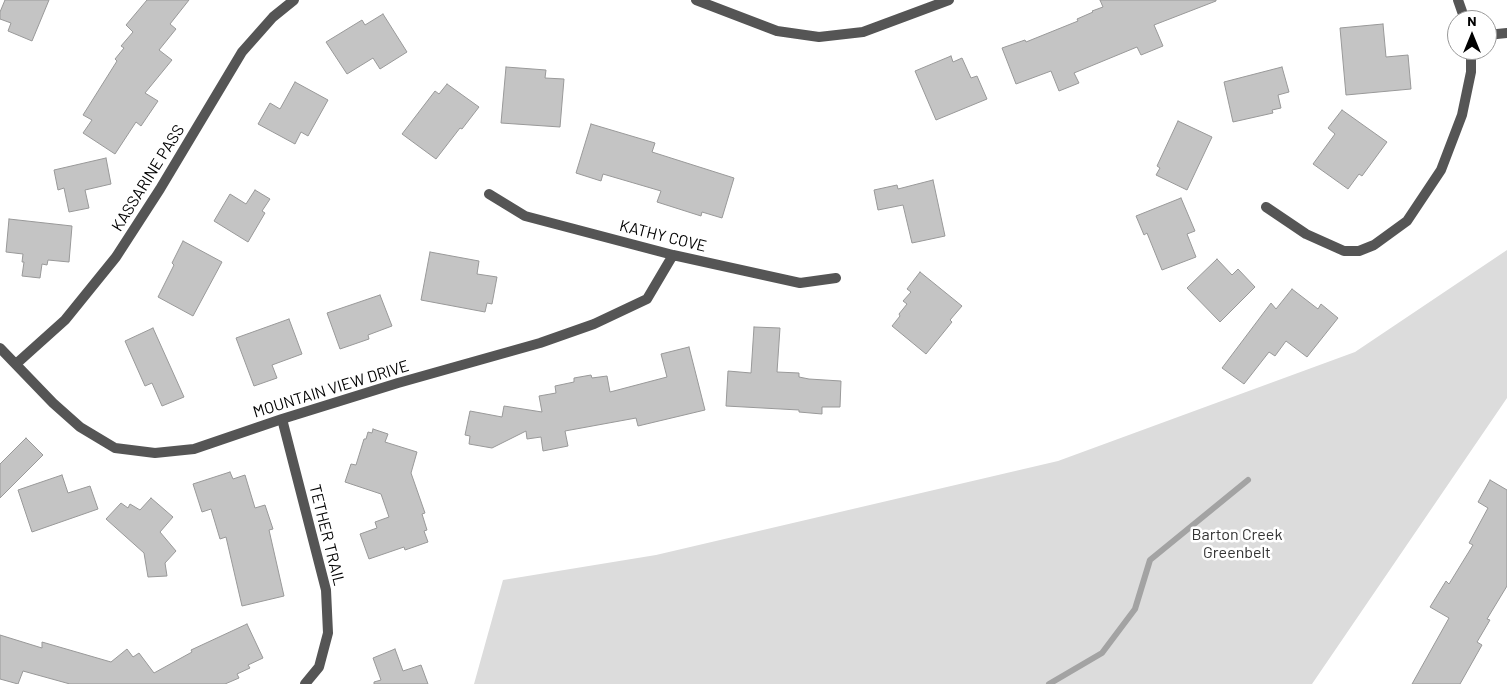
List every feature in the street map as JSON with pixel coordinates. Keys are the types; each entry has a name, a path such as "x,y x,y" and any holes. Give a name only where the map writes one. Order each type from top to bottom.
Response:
{"street":[{"name":"KASSARINE PASS","path":"16,364 64,320 116,257 160,189 242,52 273,17 294,0"},
{"path":"696,0 777,31 819,37 863,32 950,0"},
{"path":"1266,207 1306,234 1344,251 1359,251 1374,245 1407,221 1441,170 1462,115 1470,72 1470,60"},
{"name":"KATHY COVE","path":"490,194 525,216 673,255 800,283 836,278"},
{"name":"MOUNTAIN VIEW DRIVE","path":"0,348 80,427 115,448 155,453 194,449 282,419 540,343 594,324 647,299 673,255"},
{"name":"TETHER TRAIL","path":"282,419 326,590 328,633 319,667 305,684"}],"green space":[{"name":"Barton Creek Greenbelt","path":"1507,250 1507,398 1312,684 474,684 503,580 656,555 1058,461 1355,352"}],"building":[{"path":"5,0 49,0 32,41 8,31 11,23 0,19 0,12"},
{"path":"147,0 189,0 170,24 176,29 159,50 172,60 145,93 158,101 141,126 136,122 115,154 83,133 92,120 83,115 117,61 115,59 124,48 121,46 133,32 126,25"},
{"path":"1100,0 1216,1 1154,25 1163,46 1141,55 1137,47 1074,73 1079,83 1059,91 1051,71 1016,84 1002,48 1025,40 1026,42 1078,21 1077,19 1103,7"},
{"path":"383,14 407,52 380,69 373,58 347,74 326,42 362,20 365,25"},
{"path":"1383,24 1386,57 1408,55 1411,89 1346,95 1340,28"},
{"path":"951,56 953,62 962,58 971,78 977,76 987,99 936,120 915,71"},
{"path":"506,67 546,70 545,78 564,79 560,127 501,123"},
{"path":"1282,67 1289,92 1278,95 1281,108 1272,110 1273,113 1233,122 1224,82"},
{"path":"295,82 328,100 308,136 301,132 295,144 258,124 270,103 280,109"},
{"path":"447,84 479,107 436,159 402,134 435,91 439,94"},
{"path":"1342,110 1387,142 1362,176 1359,174 1348,189 1313,164 1335,134 1328,128"},
{"path":"1178,121 1212,137 1187,190 1156,175 1160,168 1157,166"},
{"path":"591,124 655,143 652,152 734,178 722,218 702,212 701,216 657,202 661,191 603,174 601,181 576,173"},
{"path":"106,158 111,184 85,190 89,208 69,212 64,188 58,190 54,170"},
{"path":"933,180 945,236 912,243 903,205 878,210 874,190 897,185 898,189"},
{"path":"255,190 270,199 262,211 265,213 248,242 214,221 230,194 246,204"},
{"path":"1181,198 1195,231 1187,234 1196,257 1162,270 1147,233 1144,235 1136,216"},
{"path":"9,219 72,226 69,262 48,260 47,265 42,264 40,278 22,276 23,254 6,252"},
{"path":"183,241 222,262 193,316 158,297 174,265 172,263"},
{"path":"430,252 479,261 477,274 497,277 492,304 487,303 485,312 421,300"},
{"path":"1217,259 1232,275 1238,269 1255,287 1220,322 1187,288"},
{"path":"920,272 962,306 950,320 952,322 926,354 892,326 907,304 903,301 911,292 907,289"},
{"path":"1292,289 1318,309 1321,304 1338,318 1307,357 1286,341 1275,356 1269,352 1244,384 1222,368 1271,303 1276,309"},
{"path":"380,295 392,326 368,335 369,339 340,349 327,313"},
{"path":"289,319 302,354 272,365 277,378 254,386 236,338"},
{"path":"754,327 780,328 777,372 799,373 799,377 809,379 841,381 840,407 822,407 822,414 799,412 799,410 726,406 728,371 751,373"},
{"path":"153,328 184,397 162,406 152,383 145,386 125,341"},
{"path":"689,347 705,410 638,426 636,418 565,431 568,446 543,451 541,437 527,439 526,431 492,448 469,444 470,436 465,435 470,411 502,417 504,406 542,412 539,396 556,393 555,386 574,382 574,378 591,375 592,378 607,376 610,392 667,377 661,354"},
{"path":"373,429 388,434 385,442 417,452 411,473 425,513 422,514 427,530 424,531 428,542 405,550 404,547 369,559 360,534 377,528 375,522 389,517 381,494 345,482 351,464 356,465 364,439 366,439 368,432 372,433"},
{"path":"26,438 43,455 0,498 0,464"},
{"path":"230,472 233,479 245,475 255,508 265,505 273,529 269,530 284,596 242,606 226,537 220,539 211,509 202,512 193,484"},
{"path":"62,475 68,493 90,486 98,509 32,532 18,490"},
{"path":"1490,480 1507,490 1507,586 1487,619 1490,620 1477,642 1482,645 1460,684 1412,684 1449,618 1430,607 1446,581 1449,584 1473,545 1469,543 1488,508 1478,502"},
{"path":"151,498 173,517 160,532 176,551 165,563 167,576 148,577 144,553 106,519 121,503 128,508 130,504 140,510"},
{"path":"247,624 263,658 248,665 250,668 237,674 239,678 225,684 70,684 23,671 18,684 0,679 0,635 42,648 42,642 111,662 127,649 133,657 139,653 154,673 192,652 191,650"},
{"path":"395,649 403,671 421,665 428,684 374,684 374,682 381,680 373,658"}],"waterway":[{"path":"1049,684 1102,653 1135,609 1150,560 1248,480"}]}
